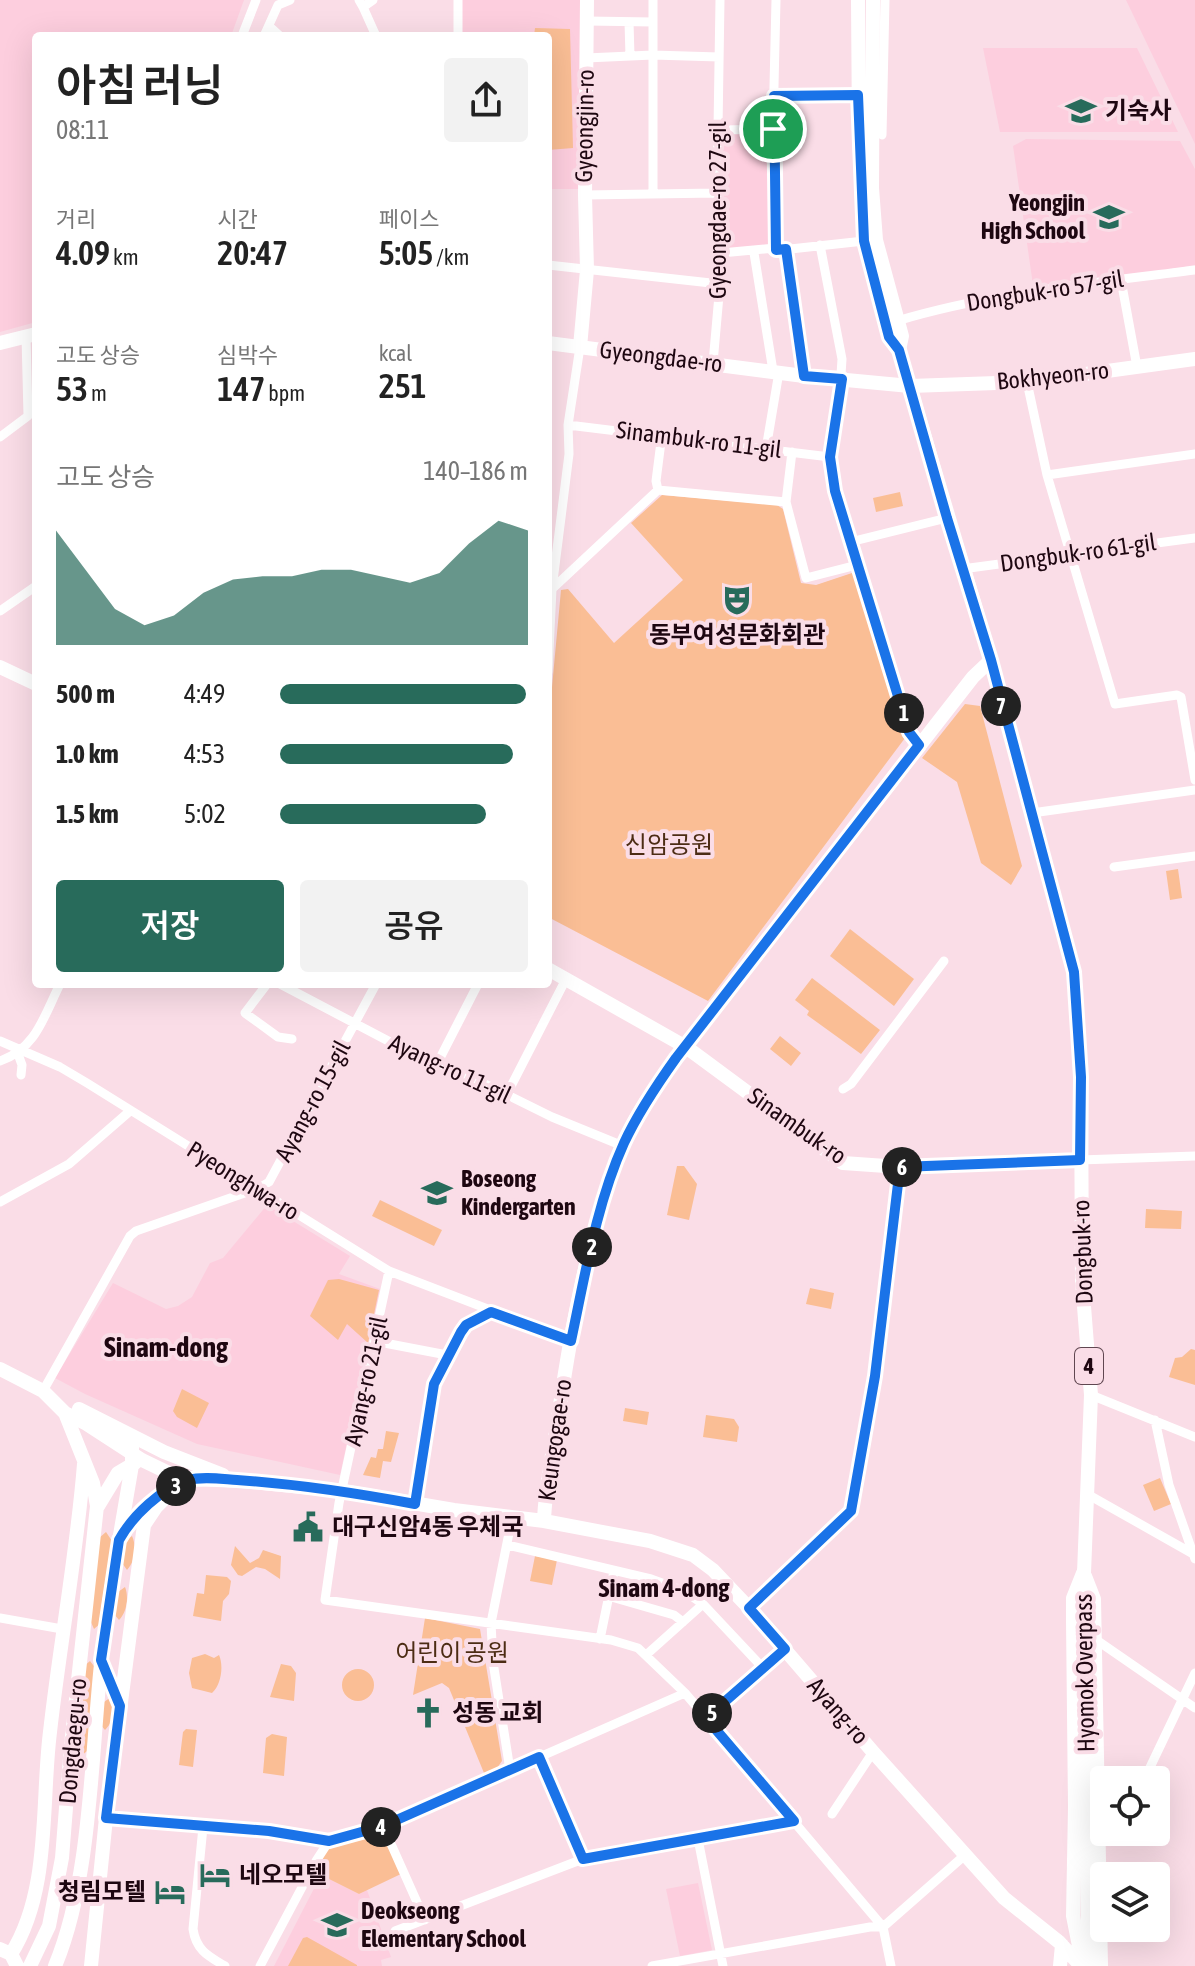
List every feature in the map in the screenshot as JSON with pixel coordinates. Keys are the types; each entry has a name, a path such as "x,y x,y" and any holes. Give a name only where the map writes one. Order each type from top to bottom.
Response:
{"main road":[{"name":"Gyeongjin-ro","path":"580,347 587,270 587,0"},
{"name":"Dongbuk-ro","path":"858,0 864,241 889,337 899,350 991,660 1074,972 1081,1077 1082,1281 1091,1395 1084,1573"},
{"name":"Dongbuk-ro","path":"873,0 872,188 876,240 902,336 899,350"},
{"path":"0,343 31,335"},
{"name":"Gyeongdae-ro","path":"552,344 804,376 910,386"},
{"name":"Bokhyeon-ro","path":"910,386 1027,382 1195,359"},
{"name":"Keungogae-ro","path":"544,1521 571,1341 598,1220 623,1146 654,1089 919,745 973,677 991,660"},
{"path":"0,667 32,682"},
{"name":"Sinambuk-ro","path":"552,971 686,1047 843,1163 900,1167 1080,1160"},
{"path":"0,1369 121,1432 201,1468 242,1481"},
{"path":"43,1391 65,1413 85,1423 135,1460 185,1482"},
{"path":"65,1413 93,1483 97,1506"},
{"path":"121,1432 132,1447 135,1460"},
{"path":"9,1956 22,1936 31,1905 46,1810 47,1771 62,1629 78,1526 84,1459"},
{"path":"78,1526 97,1506 118,1473 135,1460 158,1461 214,1479"},
{"name":"Dongdaegu-ro","path":"55,1966 68,1935 86,1820 101,1660 135,1460"},
{"path":"119,1540 142,1510 185,1482 214,1479"},
{"name":"Ayang-ro","path":"214,1479 342,1491 544,1521 674,1547 706,1564 749,1608 1004,1898 1049,1933 1084,1966"},
{"path":"91,1966 110,1782 144,1525 156,1507 185,1482"},
{"path":"97,1506 106,1500 117,1507 119,1540"},
{"name":"Dongdaegu-ro","path":"30,1966 49,1926 66,1830 71,1745 97,1506"},
{"path":"1084,1573 1094,1599 1100,1766"},
{"path":"1084,1573 1073,1598 1073,1916 1084,1966"},
{"name":"Hyomok Overpass","path":"1084,1573 1084,1966"},
{"path":"101,1660 120,1706"},
{"path":"47,1771 66,1830"},
{"path":"86,1820 110,1782"},
{"path":"1074,1851 1082,1846 1092,1848 1100,1857"},
{"path":"1101,1846 1103,1963"},
{"path":"31,1905 30,1949 46,1966"},
{"path":"1049,1933 1073,1916"},
{"path":"76,1966 93,1945"},
{"path":"1060,1966 1062,1945"}],"street":[{"path":"244,32 256,0"},
{"path":"266,32 280,3 290,0"},
{"path":"373,0 361,3 374,32"},
{"path":"458,0 458,32"},
{"path":"653,0 653,194"},
{"name":"Gyeongdae-ro 27-gil","path":"713,363 720,284 717,193 720,0"},
{"path":"776,0 773,128 778,249 804,376"},
{"path":"882,135 885,0"},
{"path":"587,21 653,22"},
{"path":"629,22 630,56"},
{"path":"269,26 276,32"},
{"path":"653,55 719,57"},
{"name":"Gyeongjin-ro","path":"586,58 653,55"},
{"path":"774,96 858,95"},
{"path":"718,128 773,128"},
{"path":"773,128 720,130 721,253 864,241"},
{"name":"Gyeongjin-ro","path":"585,195 717,193"},
{"path":"820,245 842,359 842,379 830,457 835,491 909,732 919,745"},
{"path":"719,257 778,249"},
{"path":"754,253 776,372 766,449"},
{"path":"552,266 720,284"},
{"name":"Dongbuk-ro 57-gil","path":"897,321 949,306 1195,270"},
{"path":"1121,280 1137,367"},
{"path":"0,437 28,416 31,335"},
{"path":"552,589 569,454 568,425 580,347"},
{"path":"1027,382 1047,475 1115,704 1177,695 1181,697 1195,780"},
{"name":"Sinambuk-ro 11-gil","path":"568,425 662,434 830,457"},
{"path":"658,490 656,481 662,434"},
{"path":"792,452 786,502 806,578 857,565"},
{"path":"1047,475 1195,454"},
{"path":"552,589 658,490 786,502"},
{"path":"850,542 947,518"},
{"name":"Dongbuk-ro 61-gil","path":"962,569 1195,538"},
{"path":"0,611 32,592"},
{"path":"1032,813 1195,790"},
{"path":"1114,867 1195,856"},
{"path":"843,1089 851,1084 944,961"},
{"path":"507,1094 566,979"},
{"path":"0,1061 21,1052 31,1042 58,988"},
{"name":"Ayang-ro 15-gil","path":"264,988 245,1013 278,1037 292,1039"},
{"name":"Ayang-ro 11-gil","path":"287,988 354,1024 552,1117 623,1146"},
{"name":"Ayang-ro 15-gil","path":"43,1391 130,1236 136,1231 269,1182 374,988"},
{"path":"438,1062 476,988"},
{"name":"Pyeonghwa-ro","path":"0,1041 60,1067 389,1271 571,1341"},
{"path":"21,1052 21,1075"},
{"path":"0,1202 69,1164 130,1111"},
{"path":"1080,1160 1195,1156"},
{"path":"749,1608 851,1511 875,1376 900,1167"},
{"name":"Ayang-ro 21-gil","path":"389,1271 342,1491 325,1600 491,1623"},
{"path":"415,1504 434,1384 466,1325 491,1312"},
{"path":"374,1341 447,1355"},
{"path":"1091,1395 1195,1437"},
{"path":"1155,1420 1169,1485 1195,1556"},
{"path":"1087,1494 1195,1556"},
{"path":"510,1770 493,1662 491,1623 512,1518"},
{"path":"507,1545 651,1579 684,1591 703,1604 763,1668"},
{"path":"600,1639 614,1571"},
{"path":"608,1596 674,1615 683,1622"},
{"path":"646,1655 703,1604"},
{"path":"0,1618 62,1629"},
{"path":"491,1623 611,1640 638,1648 685,1693 883,1927 891,1966"},
{"path":"1095,1639 1195,1708"},
{"path":"706,1718 785,1649"},
{"path":"1151,1766 1195,1673"},
{"path":"260,1966 329,1841 383,1826 685,1693"},
{"path":"832,1814 873,1752"},
{"path":"539,1757 583,1859"},
{"name":"Dongdaegu-ro","path":"106,1818 269,1831 329,1841"},
{"path":"395,1931 583,1859 794,1821"},
{"path":"383,1826 425,1920"},
{"path":"203,1827 193,1929 204,1954 225,1966"},
{"path":"698,1839 723,1966"},
{"path":"652,1966 883,1927 965,1855"}],"shaded area":[{"path":"0,0 244,0 232,32 32,32 32,323 0,332"},
{"path":"460,0 582,0 581,189 552,189 552,32 459,32"},
{"path":"1126,0 1195,0 1195,144"},
{"name":"기숙사","path":"983,48 1137,48 1178,132 1000,132"},
{"path":"770,130 774,249 722,255 722,131"},
{"name":"Yeongjin High School","path":"1026,139 1180,141 1195,169 1195,265 1034,292 1013,146"},
{"path":"267,1205 350,1256 339,1274 380,1289 340,1475 197,1444 55,1378 113,1283 166,1309 178,1306 192,1297 210,1263 223,1258"},
{"name":"Deokseong Elementary School","path":"321,1875 359,1894 367,1890 391,1957 381,1960 382,1966 274,1966"},
{"path":"698,1883 712,1950 680,1956 666,1889"}],"green space":[{"path":"535,28 570,29 573,148 552,150 552,32 534,32"},
{"path":"900,492 903,506 876,512 873,498"},
{"name":"신암공원","path":"662,495 777,505 783,509 801,583 816,585 855,572 908,734 708,1001 552,919 552,687 561,590 568,589 614,643 683,580 631,523"},
{"path":"965,704 980,706 1022,866 1011,885 981,863 957,782 922,758"},
{"path":"1178,869 1182,898 1170,900 1166,871"},
{"path":"850,929 914,979 894,1006 830,956"},
{"path":"812,978 880,1030 861,1054 807,1015 809,1011 795,1000"},
{"path":"780,1036 801,1053 791,1066 770,1049"},
{"path":"677,1166 684,1166 697,1184 689,1220 667,1215"},
{"path":"380,1200 442,1230 434,1246 372,1216"},
{"path":"1146,1209 1182,1211 1181,1229 1145,1228"},
{"path":"339,1279 379,1290 368,1343 347,1324 338,1340 310,1316 328,1280"},
{"path":"810,1288 834,1293 831,1309 806,1304"},
{"path":"1191,1349 1195,1350 1195,1385 1169,1377 1175,1358 1182,1357"},
{"path":"182,1389 209,1403 197,1428 177,1417 173,1411"},
{"path":"625,1408 649,1412 647,1425 623,1421"},
{"path":"706,1415 734,1419 739,1427 737,1442 703,1437"},
{"path":"386,1431 399,1433 391,1462 383,1461 380,1478 363,1475 371,1457 376,1458 378,1449 383,1449"},
{"path":"1160,1478 1171,1504 1154,1511 1143,1485"},
{"path":"106,1532 112,1541 102,1622 94,1629 90,1620 99,1538"},
{"path":"132,1536 134,1554 127,1570 122,1563 125,1541"},
{"path":"235,1546 250,1563 259,1558 263,1550 281,1556 280,1579 256,1567 242,1576 238,1575 231,1565"},
{"path":"535,1556 557,1560 552,1585 530,1581"},
{"path":"206,1575 227,1577 231,1581 229,1594 223,1601 221,1621 193,1616 197,1593 204,1594"},
{"path":"125,1587 126,1604 119,1620 114,1614 118,1592"},
{"name":"어린이 공원","path":"425,1618 480,1629 502,1761 497,1768 484,1773 449,1688 442,1683 413,1695"},
{"path":"205,1654 214,1658 219,1655 221,1659 219,1680 212,1693 192,1688 189,1673 192,1658"},
{"path":"90,1661 97,1670 87,1751 79,1758 75,1749 83,1667"},
{"path":"281,1664 291,1666 296,1673 294,1701 270,1697"},
{"path":"358,1669 369,1674 374,1685 369,1696 358,1701 347,1696 342,1685 347,1674"},
{"path":"111,1697 113,1714 105,1730 100,1724 104,1702"},
{"path":"186,1729 197,1730 193,1767 179,1765"},
{"path":"272,1734 287,1737 284,1776 263,1773 266,1738"},
{"path":"382,1828 403,1873 359,1894 313,1871 330,1843"},
{"path":"307,1937 357,1966 288,1966 303,1938"}],"place":[{"name":"기숙사","path":"1081,111"},
{"name":"Yeongjin High School","path":"1109,217"},
{"name":"동부여성문화회관","path":"737,600"},
{"name":"Boseong Kindergarten","path":"437,1193"},
{"name":"대구신암4동 우체국","path":"308,1527"},
{"name":"성동 교회","path":"428,1713"},
{"name":"네오모텔","path":"215,1875"},
{"name":"청림모텔","path":"170,1892"},
{"name":"Deokseong Elementary School","path":"337,1925"}],"district":[{"name":"Sinam-dong","path":"166,1347"},
{"name":"Sinam 4-dong","path":"664,1588"}],"route":[{"path":"858,95 864,241 889,337 899,350 991,660 1074,972 1081,1077 1080,1160 900,1167 875,1376 851,1511 749,1608 785,1649 706,1718 794,1821 583,1859 539,1757 383,1826 329,1841 269,1831 106,1818 120,1706 101,1660 119,1540 124,1531 142,1510 191,1479 342,1491 415,1504 434,1384 461,1332 466,1325 491,1312 571,1341 599,1217 623,1146 639,1113 676,1058 919,745 909,732 835,491 830,457 842,379 804,376 786,249 776,250 773,129 774,96 858,95"}]}
